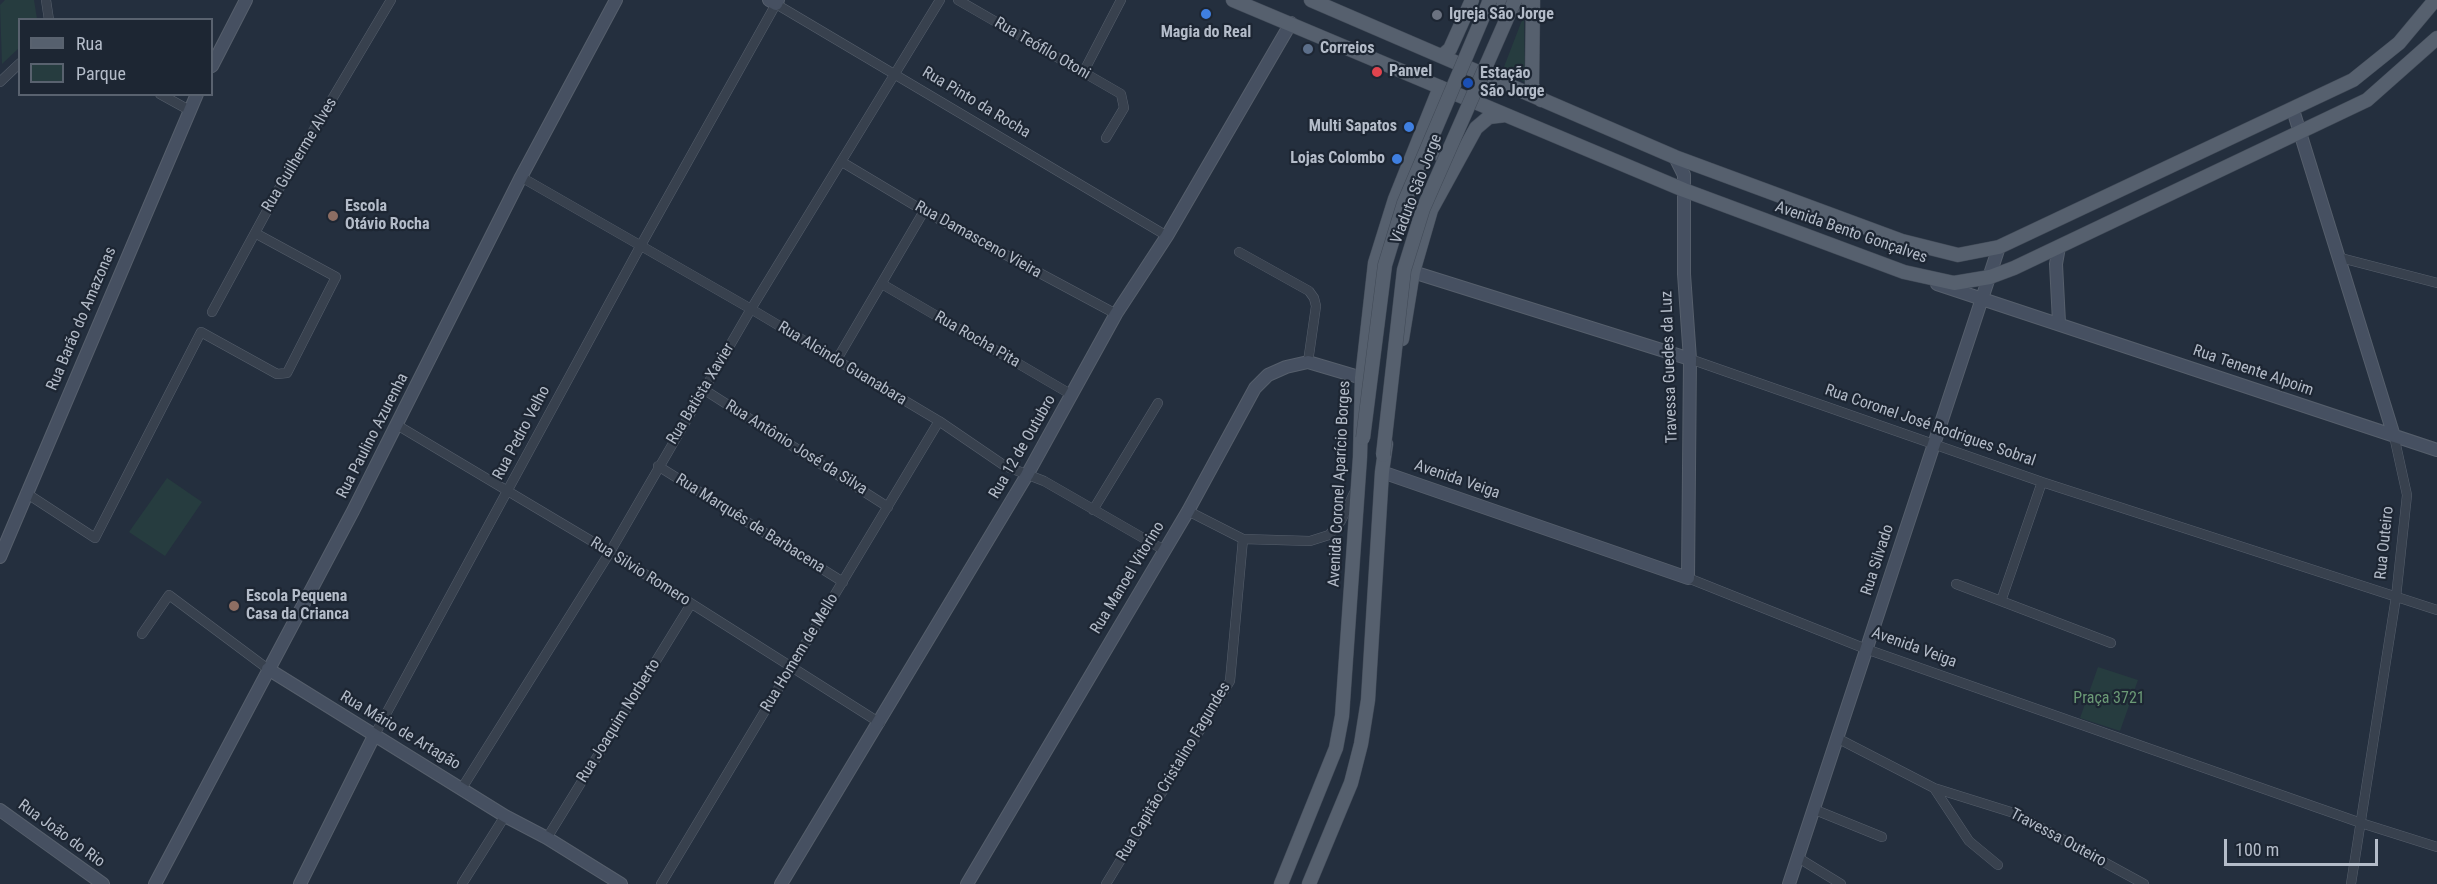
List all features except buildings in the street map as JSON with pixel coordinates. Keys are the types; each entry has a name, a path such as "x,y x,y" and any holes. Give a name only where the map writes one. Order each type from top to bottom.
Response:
{"main road":[{"name":"Avenida Bento Gonçalves","path":"1233,0 1684,190 1904,272 1954,284 1990,277 2060,247 2367,100 2437,39"},
{"name":"Avenida Bento Gonçalves","path":"1311,0 1676,157 1902,241 1958,255 1999,247 2353,80 2399,43 2435,0"},
{"path":"1442,56 1450,49 1472,0"},
{"path":"1490,0 1509,8 1533,0 1532,86 1542,100"},
{"name":"Viaduto São Jorge","path":"1360,456 1385,265 1404,202 1490,0"},
{"name":"Viaduto São Jorge","path":"1382,472 1404,270 1423,209 1515,0"},
{"name":"Avenida Coronel Aparício Borges","path":"1281,884 1336,748 1342,716 1360,456 1362,378 1375,263 1395,199 1440,87"},
{"path":"1309,884 1351,783 1361,744 1368,700 1382,472 1413,272 1431,210 1476,128 1489,117 1507,114"},
{"path":"1413,153 1428,151 1439,153 1452,170"}],"street":[{"path":"46,0 49,18"},
{"path":"213,64 246,0"},
{"name":"Rua Guilherme Alves","path":"212,312 255,233 391,0"},
{"name":"Rua Paulino Azurenha","path":"155,884 397,425 521,177 616,0"},
{"name":"Rua Batista Xavier","path":"462,788 610,552 703,389 940,0"},
{"name":"Rua Teófilo Otoni","path":"958,0 1121,94 1124,108 1106,138"},
{"path":"1083,73 1121,0"},
{"name":"Rua Pinto da Rocha","path":"774,1 1167,236"},
{"name":"Rua Pedro Velho","path":"300,884 374,736 509,492 774,1"},
{"name":"Rua 12 de Outubro","path":"781,884 880,723 1027,475 1116,314 1167,236 1291,23"},
{"path":"0,82 18,65"},
{"path":"164,96 189,110"},
{"name":"Rua Barão do Amazonas","path":"0,557 195,96"},
{"name":"Rua Outeiro","path":"2293,110 2394,436 2407,495 2396,597 2351,884"},
{"name":"Travessa Guedes da Luz","path":"1676,157 1684,175 1684,274 1690,359 1688,578"},
{"name":"Rua Damasceno Vieira","path":"842,162 924,211 1116,314"},
{"name":"Rua Alcindo Guanabara","path":"521,177 751,309 939,422 1005,466 1044,482 1164,550"},
{"path":"836,361 924,211"},
{"path":"26,493 95,538 201,332 277,374 287,373 336,277 255,233"},
{"name":"Rua Silvado","path":"1789,884 1999,247"},
{"path":"2059,322 2056,264 2060,247"},
{"path":"1239,252 1309,291 1314,298 1316,306 1308,362 1362,378"},
{"path":"2340,258 2437,283"},
{"name":"Rua Coronel José Rodrigues Sobral","path":"1413,272 1690,359 2042,482 2437,610"},
{"name":"Rua Tenente Alpoim","path":"1904,272 1982,300 2059,322 2437,450"},
{"name":"Rua Rocha Pita","path":"882,284 1072,395"},
{"name":"Rua Manoel Vitorino","path":"967,884 1188,511 1255,388 1268,375 1286,367 1308,362"},
{"name":"Rua Antônio José da Silva","path":"703,389 888,507"},
{"path":"1094,510 1158,403"},
{"name":"Rua Homem de Mello","path":"661,884 939,422"},
{"name":"Rua Silvio Romero","path":"397,425 610,552 880,723"},
{"name":"Rua Marquês de Barbacena","path":"658,466 843,582"},
{"name":"Avenida Veiga","path":"1382,472 1688,578 1866,649 2361,823 2437,847"},
{"path":"2001,601 2042,482"},
{"path":"1188,511 1243,539 1310,541 1329,535 1341,521 1358,485"},
{"name":"Rua Capitão Cristalino Fagundes","path":"1106,884 1230,681 1243,539"},
{"path":"1956,584 2111,643"},
{"name":"Rua Mário de Artagão","path":"142,634 168,595 268,669 505,816 547,838 621,884"},
{"name":"Rua Joaquim Norberto","path":"547,838 692,604"},
{"name":"Travessa Outeiro","path":"1837,738 1934,788 2014,813 2144,884"},
{"path":"1934,788 1969,841 1998,865"},
{"path":"1813,809 1882,837"},
{"name":"Rua João do Rio","path":"0,810 103,884"},
{"path":"462,884 505,816"},
{"path":"1797,857 1841,884"}],"green space":[{"path":"5,0 34,0 37,18 18,18 18,49 2,64 0,5"},
{"path":"1524,15 1525,82 1502,72"},
{"path":"167,478 202,502 165,556 129,532"},
{"name":"Praça 3721","path":"2098,667 2138,680 2120,731 2080,718"}],"place":[{"name":"Magia do Real","path":"1206,14"},
{"name":"Igreja São Jorge","path":"1437,15"},
{"name":"Correios","path":"1308,49"},
{"name":"Panvel","path":"1377,72"},
{"name":"Estação São Jorge","path":"1468,83"},
{"name":"Multi Sapatos","path":"1409,127"},
{"name":"Lojas Colombo","path":"1397,159"},
{"name":"Escola Otávio Rocha","path":"333,216"},
{"name":"Escola Pequena Casa da Crianca","path":"234,606"}]}
